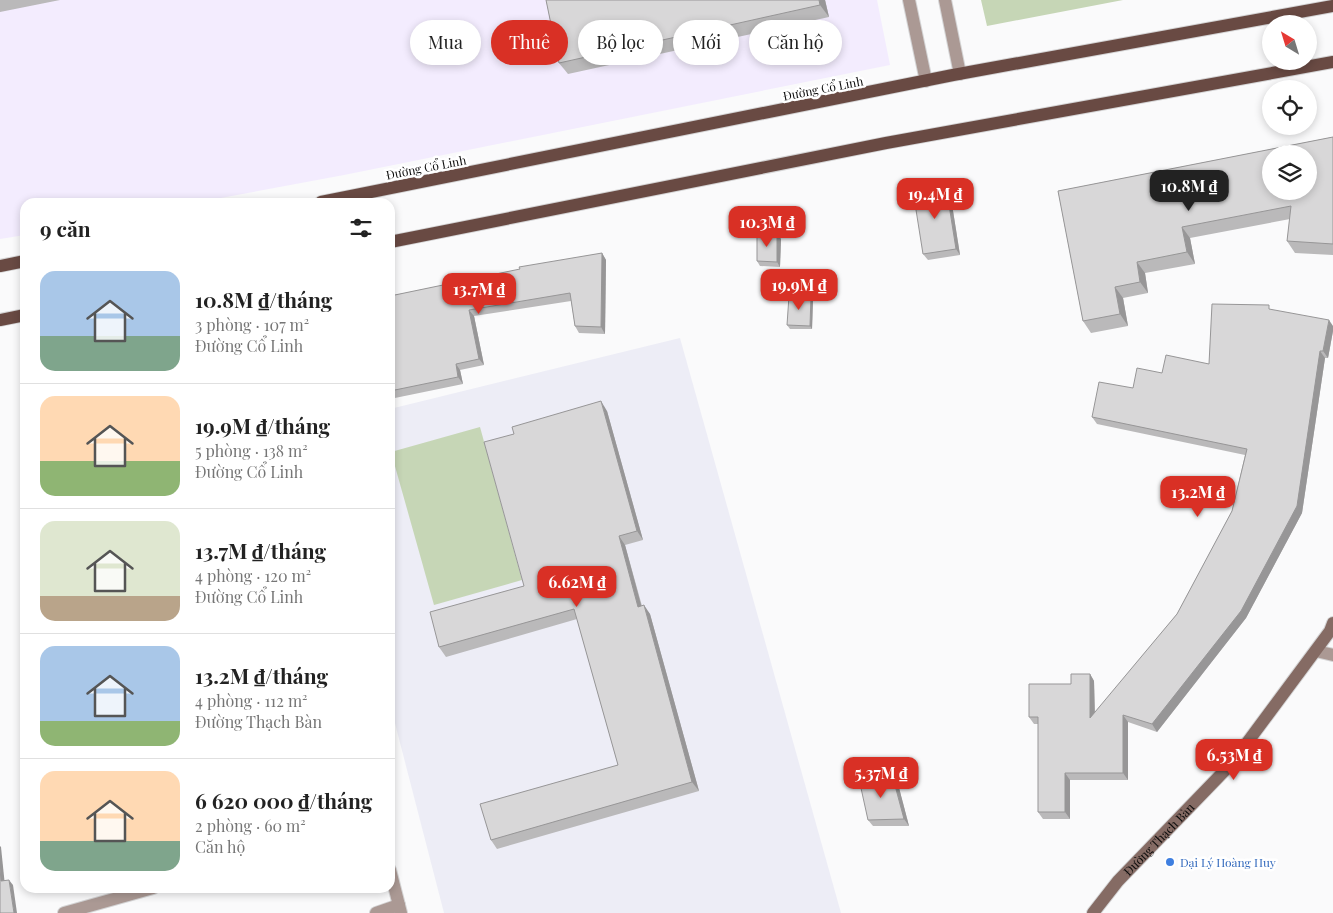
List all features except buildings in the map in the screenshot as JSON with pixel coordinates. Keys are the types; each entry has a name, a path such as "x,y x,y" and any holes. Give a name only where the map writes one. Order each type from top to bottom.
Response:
{"main road":[{"name":"Đường Cổ Linh","path":"340,198 960,74 1333,6"},
{"path":"395,241 894,141 1333,62"},
{"path":"0,266 20,262"},
{"path":"0,320 20,316"},
{"name":"Đường Thạch Bàn","path":"1093,913 1118,881 1232,763 1316,651 1333,623"}],"street":[{"path":"909,0 926,81"},
{"path":"945,0 960,74"},
{"path":"1316,651 1333,655"},
{"path":"376,913 400,909 395,890"},
{"path":"64,913 135,893"}],"shaded area":[{"path":"0,0 877,0 890,65 344,175 220,198 20,198 20,236 0,239"},
{"path":"680,338 841,913 444,913 395,723 395,408"}],"green space":[{"path":"981,0 1123,0 987,26"},
{"path":"480,427 522,580 434,605 395,466 395,451"}],"place":[{"name":"Đại Lý Hoàng Huy","path":"1170,862"}]}
